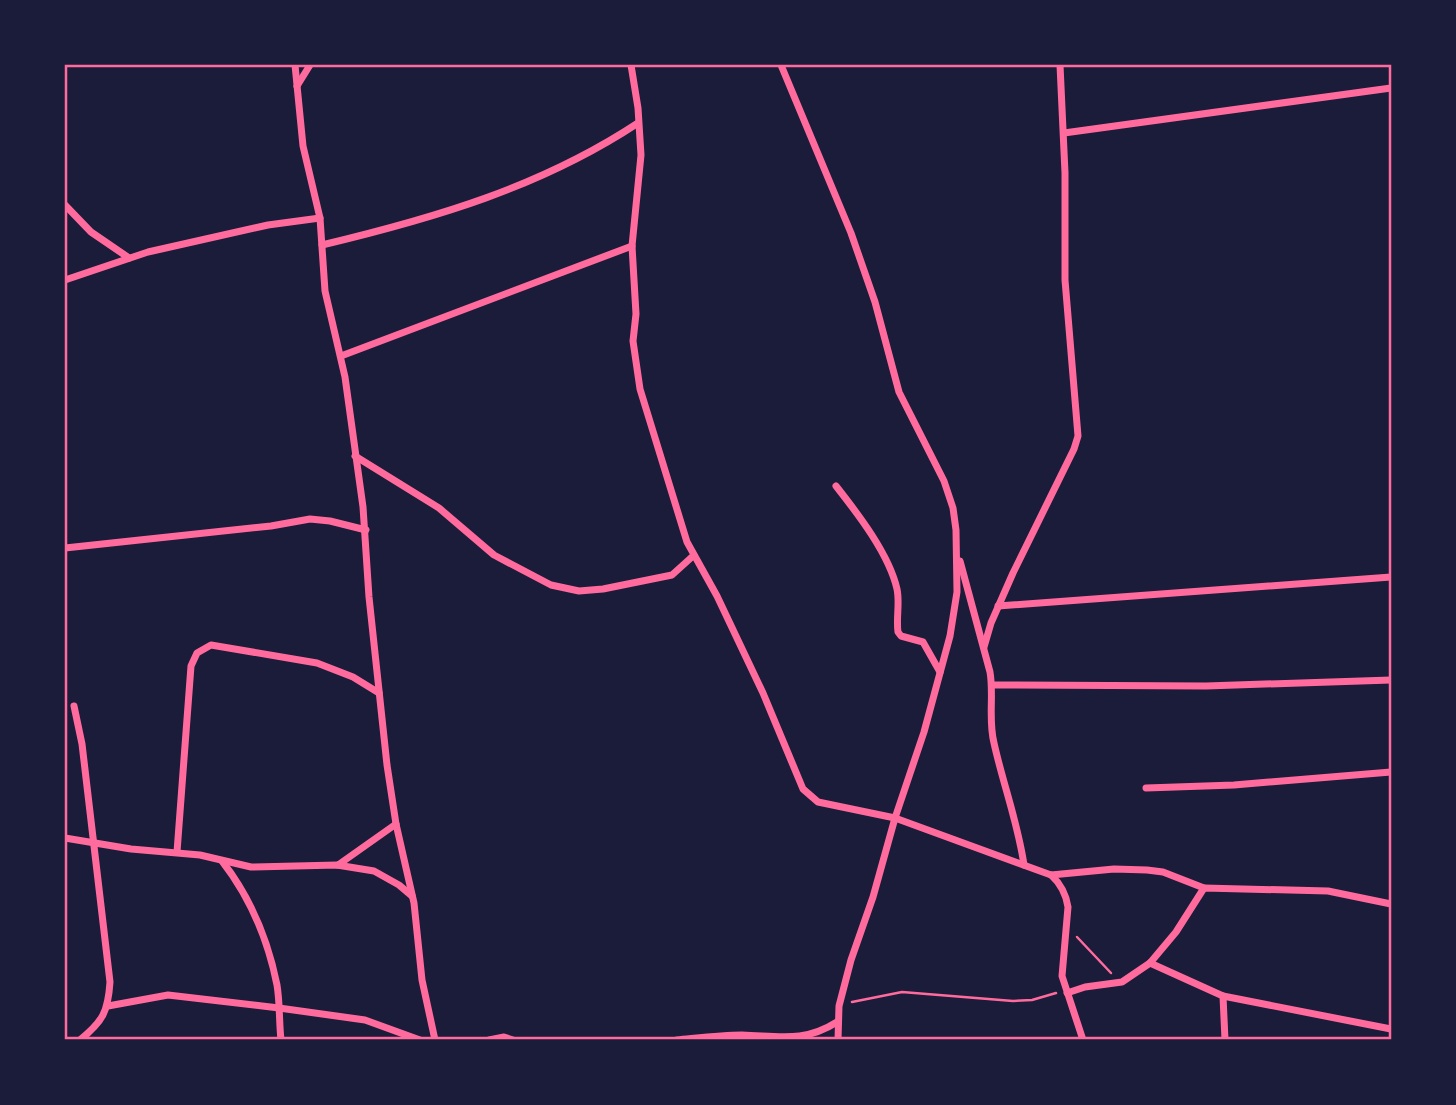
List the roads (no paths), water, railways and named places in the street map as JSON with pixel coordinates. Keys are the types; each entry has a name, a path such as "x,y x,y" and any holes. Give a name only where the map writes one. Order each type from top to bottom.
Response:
{"street":[{"path":"295,65 303,146 320,218 325,291 341,356 366,530 369,597 387,765 396,824 403,845 412,896 422,980 435,1040"},
{"path":"296,87 310,65"},
{"path":"631,65 641,155 632,246 636,314 633,341 649,422 693,556 717,596 763,693 803,789 818,802 895,818 1051,875 1086,871 1147,870 1163,872 1204,888 1328,891 1391,904"},
{"path":"781,65 855,245 899,393 947,488 953,508 957,551 956,612 924,732 851,960 839,1006 838,1040"},
{"path":"984,647 998,606 1078,436 1065,281 1064,133 1060,65"},
{"path":"1064,133 1391,88"},
{"path":"322,245 449,212 521,186 593,151 638,123"},
{"path":"65,205 91,232 129,258"},
{"path":"65,280 148,252 255,228 320,218"},
{"path":"341,356 632,246"},
{"path":"355,456 439,508 494,555 551,586 579,591 661,578 673,575 693,556"},
{"path":"836,486 858,514 889,568 897,589 898,632 923,642 940,673"},
{"path":"65,548 271,526 310,519 366,530"},
{"path":"957,551 984,647 992,685 993,740 1017,827 1024,865"},
{"path":"998,606 1391,577"},
{"path":"177,852 191,667 197,653 211,645 317,663 353,677 379,693"},
{"path":"992,685 1206,686 1391,680"},
{"path":"74,706 82,744 110,982 108,1006 99,1022 80,1040"},
{"path":"1146,788 1234,785 1391,772"},
{"path":"338,865 396,824"},
{"path":"65,838 131,849 177,852 251,867 338,865 374,871 412,896"},
{"path":"221,860 252,907 276,984 281,1040"},
{"path":"1051,875 1063,889 1066,898 1067,928 1062,976 1083,1040"},
{"path":"1067,993 1084,987 1122,982 1150,964 1176,932 1204,888"},
{"path":"1150,964 1223,996 1391,1029"},
{"path":"108,1006 168,996 279,1007 365,1020 420,1040"},
{"path":"1223,996 1225,1040"},
{"path":"677,1040 740,1035 790,1038 822,1032 837,1022"},
{"path":"489,1040 504,1037 513,1040"}]}
